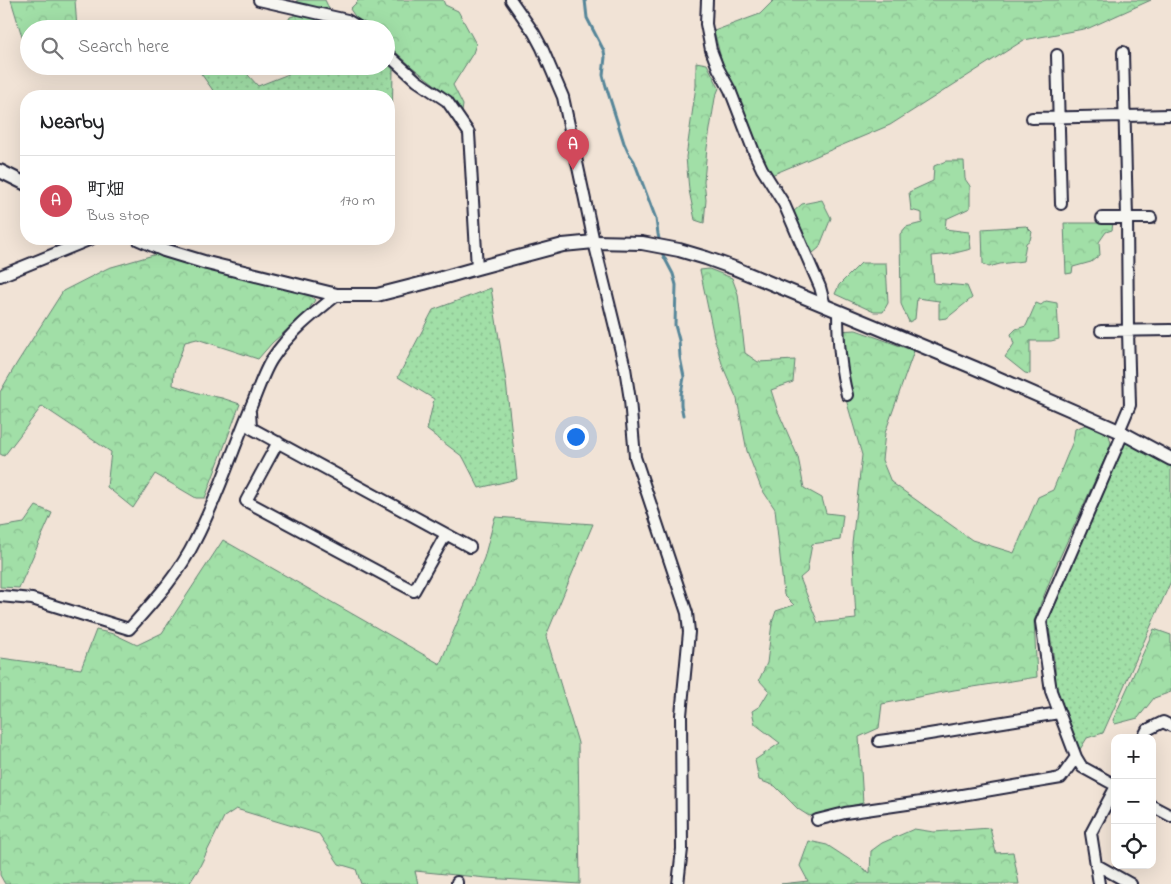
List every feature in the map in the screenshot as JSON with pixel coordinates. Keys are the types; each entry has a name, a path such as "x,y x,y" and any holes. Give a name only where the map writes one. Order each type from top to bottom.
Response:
{"street":[{"path":"259,0 347,20"},
{"path":"512,0 542,48 563,97 594,242 625,368 635,457 687,612 689,632 681,715 682,848 678,884"},
{"path":"708,0 706,24 711,50 730,90 762,169 784,204 820,286 824,306"},
{"path":"1111,785 1082,767 1076,757 1051,691 1041,622 1121,432 1130,405 1123,52"},
{"path":"1057,55 1061,204"},
{"path":"395,61 417,81 446,101 469,133 477,268"},
{"path":"1032,118 1171,115"},
{"path":"0,171 20,181"},
{"path":"1102,218 1151,218"},
{"path":"153,245 207,263 337,295 377,294 563,245 594,242 642,243 679,250 706,258 984,372 1121,432 1171,459"},
{"path":"0,276 76,245"},
{"path":"0,596 32,600 129,629 159,596 195,542 270,361 288,338 314,313 337,295"},
{"path":"838,311 838,337 847,395"},
{"path":"1101,331 1171,330"},
{"path":"250,409 251,428 470,548"},
{"path":"278,442 246,501 414,591 446,534"},
{"path":"879,741 1060,713"},
{"path":"1144,734 1147,730 1163,722 1171,726"},
{"path":"818,820 846,813 1061,778 1076,757"},
{"path":"1099,884 1091,834 1111,795"},
{"path":"1156,808 1171,816"},
{"path":"1096,865 1131,884"}],"green space":[{"path":"11,0 75,0 76,20 20,20 20,30"},
{"path":"297,0 325,0 335,20 288,20 290,17 294,16"},
{"path":"359,0 443,0 445,5 458,11 476,44 473,53 453,85 463,105 462,112 446,93 395,51 395,20 358,20 350,9"},
{"path":"774,0 1151,0 1089,28 1024,40 890,125 769,176 723,66 714,31 760,14"},
{"path":"696,62 707,64 719,88 715,98 707,148 704,181 706,200 704,223 695,220 689,190 686,157 696,86"},
{"path":"202,75 248,75 258,86 286,75 393,75 393,90 213,90"},
{"path":"946,161 964,161 965,179 970,186 970,208 946,219 945,229 969,232 971,249 932,256 934,283 967,286 972,298 947,318 939,319 939,301 917,298 915,319 909,322 901,304 900,234 906,227 922,223 922,213 911,210 909,192 933,181 934,166"},
{"path":"822,200 831,218 819,248 813,253 793,212 802,204"},
{"path":"1064,223 1113,223 1112,230 1106,232 1099,242 1100,255 1091,262 1073,267 1072,273 1066,274"},
{"path":"1026,226 1032,232 1030,240 1026,243 1023,261 989,267 983,264 982,229"},
{"path":"157,254 213,271 308,294 315,300 307,312 272,343 258,359 197,339 185,342 174,372 173,385 240,404 205,498 196,498 155,474 133,508 107,487 111,452 42,406 4,456 0,454 0,392 63,291 108,268"},
{"path":"861,263 886,263 888,303 883,312 874,312 835,294 839,285"},
{"path":"709,269 732,278 738,294 745,353 758,362 795,360 793,382 771,390 777,409 798,457 804,488 822,498 826,513 843,515 840,540 812,544 807,572 800,578 818,623 856,619 852,544 862,455 841,382 836,331 856,330 914,351 885,433 882,460 891,482 972,540 1014,553 1038,497 1053,490 1073,441 1075,429 1088,424 1109,435 1111,443 1054,570 1034,621 1037,677 882,704 879,728 859,737 863,803 809,816 798,809 775,786 759,780 755,760 780,743 755,724 752,711 760,706 769,691 759,680 767,663 772,623 776,611 794,605 784,595 775,509 761,488 747,451 737,399 723,367 714,337 700,270"},
{"path":"491,288 506,382 517,479 479,488 463,457 427,430 434,399 398,377 433,310"},
{"path":"1046,301 1057,303 1059,339 1030,341 1030,374 1025,373 1005,357 1014,344 1011,334 1016,329 1026,326 1036,303 1041,305"},
{"path":"1125,442 1171,466 1171,581 1103,733 1087,738 1079,751 1056,690 1055,666 1048,621"},
{"path":"36,506 52,513 19,588 0,587 0,527 24,523"},
{"path":"495,517 593,524 546,636 578,743 580,884 415,871 418,884 361,884 356,869 339,864 319,834 236,809 224,817 189,884 5,884 0,875 1,658 81,669 96,630 114,634 137,645 162,633 223,540 440,664 484,558"},
{"path":"1154,629 1171,635 1171,692 1154,698 1138,718 1115,724 1113,720"},
{"path":"990,828 996,853 1013,852 1019,884 781,884 808,881 800,866 809,841 827,845 870,873 871,851 882,843 914,829 934,832"}],"waterway":[{"path":"585,0 587,18 604,51 603,75 605,83 624,143 634,161 656,219 660,244"},
{"path":"662,250 676,285 675,325 684,377 681,394 683,415"}],"place":[{"name":"町畑","path":"573,170"}]}
